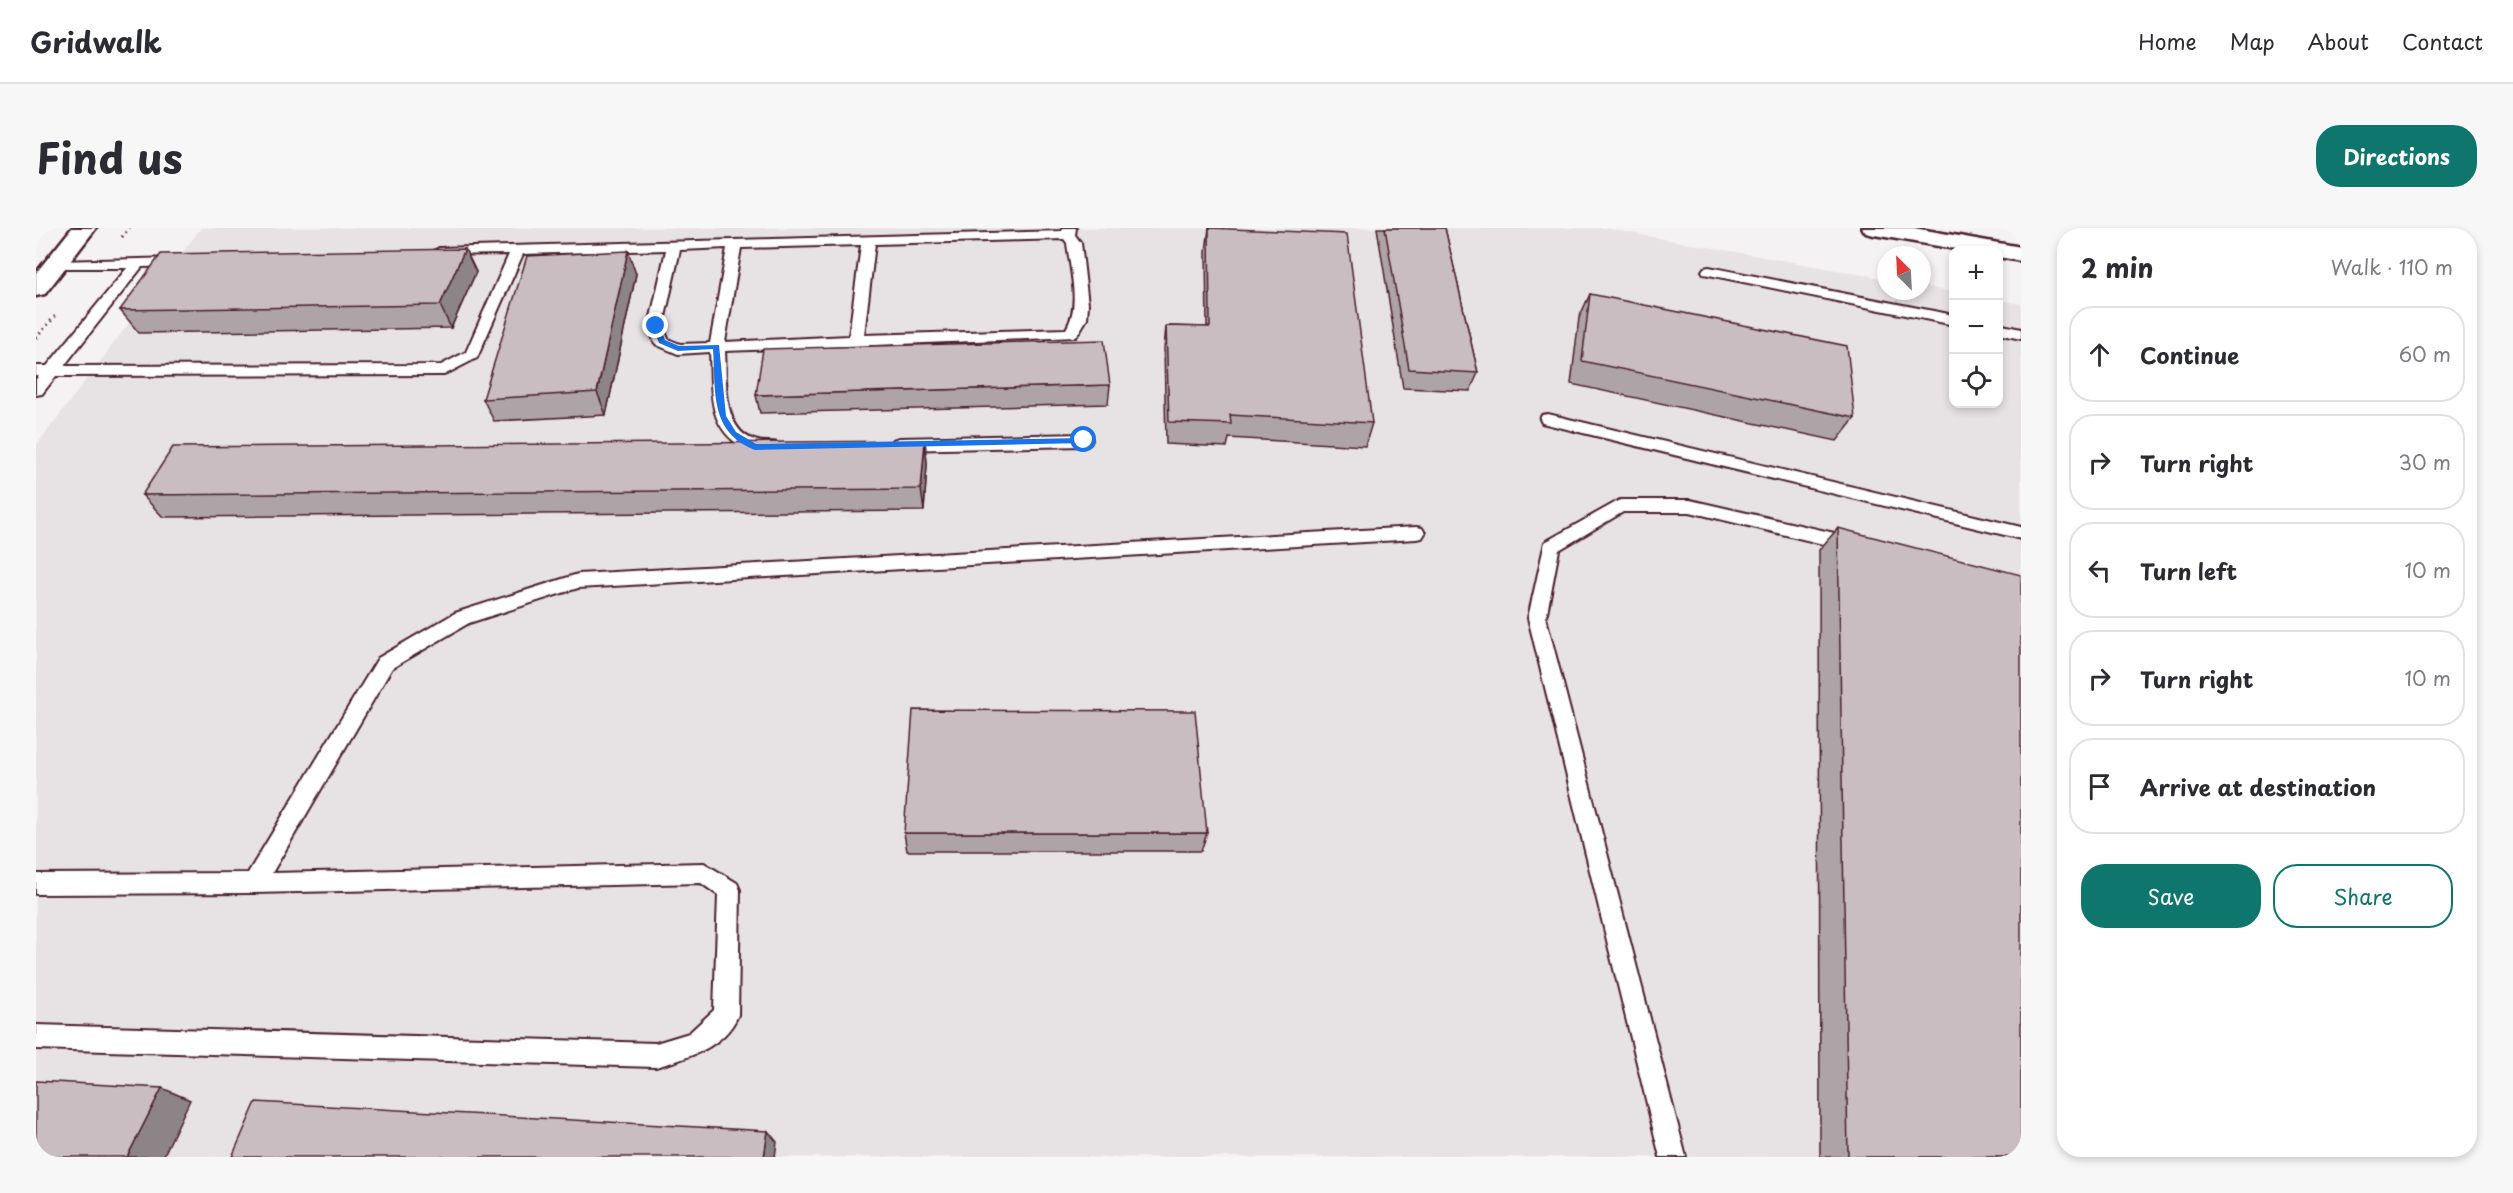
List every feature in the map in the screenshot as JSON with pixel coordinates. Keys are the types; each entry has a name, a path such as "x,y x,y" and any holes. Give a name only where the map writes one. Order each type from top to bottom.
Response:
{"street":[{"path":"36,289 84,228"},
{"path":"56,265 92,228"},
{"path":"1874,228 2021,254"}],"lane":[{"path":"423,253 518,249 868,242 1069,232 1074,243 1081,304 1080,320 1071,334 856,340 678,349 662,342 656,326 674,246"},
{"path":"856,340 868,242"},
{"path":"734,246 717,347 722,416 734,434 755,447 790,446"},
{"path":"36,371 53,369 444,370 472,355 518,249"},
{"path":"56,265 197,262"},
{"path":"36,390 137,264"},
{"path":"1709,271 1949,319"},
{"path":"2003,330 2021,334"},
{"path":"1548,419 2021,533"},
{"path":"884,444 1084,440"},
{"path":"1673,1157 1537,618 1551,547 1620,506 1690,506 1872,549"},
{"path":"254,883 385,663 462,618 578,581 1416,532"},
{"path":"36,884 254,883 704,873 729,890 726,1015 696,1043 656,1055 36,1037"}],"shaded area":[{"path":"201,228 1603,228 1877,277 1877,300 1931,300 1931,288 1949,291 1949,408 2003,408 2003,301 2021,304 2021,1157 36,1157 36,446"}],"building":[{"path":"1209,228 1347,234 1372,423 1230,415 1231,424 1169,422 1166,326 1210,327"},
{"path":"1385,228 1445,228 1478,373 1409,369"},
{"path":"465,249 440,305 120,310 161,254"},
{"path":"628,251 597,392 483,399 527,256"},
{"path":"1590,294 1847,346 1855,418 1582,361"},
{"path":"1104,340 1110,385 756,395 763,349"},
{"path":"925,441 921,489 142,495 173,447"},
{"path":"1838,528 2021,575 2021,1157 1848,1157"},
{"path":"913,710 1195,711 1207,833 904,833"},
{"path":"36,1081 162,1088 127,1157 36,1157"},
{"path":"256,1102 768,1131 764,1157 232,1157"}],"route":[{"path":"656,326 662,342 678,349 717,347 722,416 734,434 755,447 1084,440"}]}
